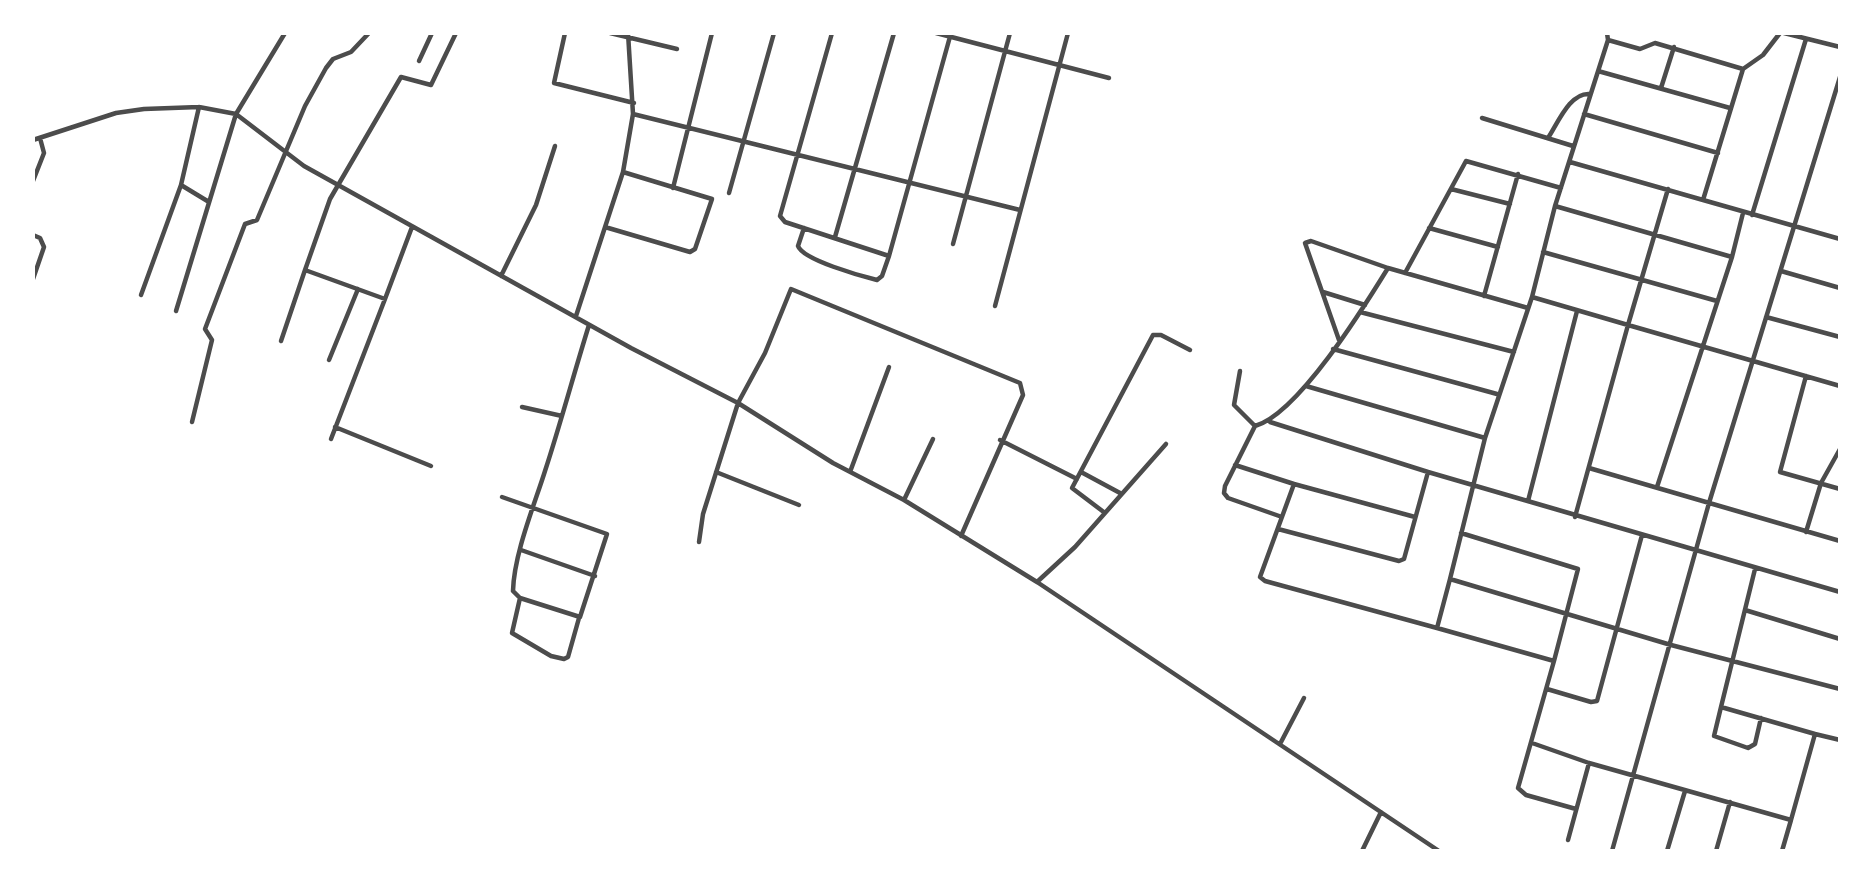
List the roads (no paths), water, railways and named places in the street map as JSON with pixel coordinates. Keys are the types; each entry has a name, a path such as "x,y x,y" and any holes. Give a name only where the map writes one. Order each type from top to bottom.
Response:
{"street":[{"path":"176,311 236,114 285,33"},
{"path":"192,422 212,340 205,330 245,223 257,220 305,106 330,62 351,52 369,33"},
{"path":"419,61 432,33"},
{"path":"281,341 319,225 338,186 401,78 431,85 456,33"},
{"path":"565,33 554,83 634,103"},
{"path":"610,33 677,49"},
{"path":"673,188 712,33"},
{"path":"729,193 774,33"},
{"path":"832,33 780,216 785,222 889,256"},
{"path":"835,237 894,33"},
{"path":"936,33 1109,78"},
{"path":"953,243 1010,33"},
{"path":"995,306 1068,33"},
{"path":"1437,628 1498,394 1532,297 1555,206 1608,40 1607,33"},
{"path":"1703,200 1743,69 1763,55 1782,33 1840,47"},
{"path":"804,228 798,246 803,254 877,280 882,276 912,182 950,35"},
{"path":"576,316 623,172 634,103 629,36"},
{"path":"1752,215 1806,39"},
{"path":"1608,40 1632,48 1655,43 1674,47 1743,69"},
{"path":"1661,88 1674,47"},
{"path":"1598,71 1730,108"},
{"path":"1612,851 1709,503 1840,77"},
{"path":"1548,138 1573,100 1577,96 1590,94"},
{"path":"141,295 181,185 199,107"},
{"path":"33,140 116,113 199,107 236,114 286,153 338,186 589,325 738,403 850,472 904,500 1037,582 1439,851"},
{"path":"633,114 1020,210"},
{"path":"1584,114 1718,153"},
{"path":"1482,118 1573,146"},
{"path":"33,181 44,153 40,138"},
{"path":"501,276 536,205 555,146"},
{"path":"1405,273 1466,161 1561,188"},
{"path":"1570,162 1668,189 1743,214 1840,239"},
{"path":"606,227 693,251 712,199 623,172"},
{"path":"1484,296 1518,174"},
{"path":"181,185 209,202"},
{"path":"1451,189 1510,204"},
{"path":"1575,517 1668,189"},
{"path":"1555,206 1732,257"},
{"path":"1657,487 1732,257 1743,214"},
{"path":"331,439 412,227"},
{"path":"1429,228 1498,247"},
{"path":"33,235 40,238 44,247 33,279"},
{"path":"1339,340 1305,247 1307,242 1528,307"},
{"path":"1543,252 1717,301"},
{"path":"1282,517 1228,498 1224,493 1225,486 1255,426 1270,422 1306,386 1365,305 1388,268"},
{"path":"305,270 385,299"},
{"path":"1781,271 1840,288"},
{"path":"329,360 358,289"},
{"path":"699,542 703,514 738,403 765,353 787,293 791,289 1020,383 1023,395 1000,440 961,536"},
{"path":"1322,292 1365,305"},
{"path":"1532,297 1840,386"},
{"path":"1528,501 1577,311"},
{"path":"1360,312 1514,352"},
{"path":"1766,317 1840,337"},
{"path":"579,618 520,598 513,591 513,583 589,325"},
{"path":"1105,513 1073,491 1077,479 1153,335 1161,335 1190,350"},
{"path":"1333,349 1498,394"},
{"path":"850,472 889,367"},
{"path":"1240,372 1234,405 1255,426"},
{"path":"1806,376 1779,468 1784,475 1840,489"},
{"path":"1306,386 1486,438"},
{"path":"522,407 562,416"},
{"path":"1270,422 1575,517 1840,592"},
{"path":"335,427 431,466"},
{"path":"904,500 933,439"},
{"path":"1000,440 1077,479"},
{"path":"1037,582 1075,547 1166,444"},
{"path":"1806,532 1821,484 1840,449"},
{"path":"1235,465 1415,517"},
{"path":"1589,468 1840,541"},
{"path":"716,472 799,505"},
{"path":"1082,472 1120,493"},
{"path":"1278,529 1395,562 1404,558 1428,472"},
{"path":"1294,484 1261,579 1555,661"},
{"path":"502,497 534,506 607,534 568,657 564,659 551,656 512,633 520,598"},
{"path":"1461,533 1578,569 1568,614 1518,788 1520,793 1576,809"},
{"path":"1547,689 1591,702 1597,701 1619,629 1642,535"},
{"path":"521,550 595,576"},
{"path":"1755,569 1714,736 1748,748 1755,744 1761,718"},
{"path":"1450,579 1671,645 1840,689"},
{"path":"1745,610 1840,639"},
{"path":"1280,744 1304,698"},
{"path":"1721,707 1840,740"},
{"path":"1782,851 1815,734"},
{"path":"1532,743 1589,763 1791,820"},
{"path":"1568,840 1589,763"},
{"path":"1667,851 1685,791"},
{"path":"1718,850 1730,802"},
{"path":"1362,851 1381,812"}]}
